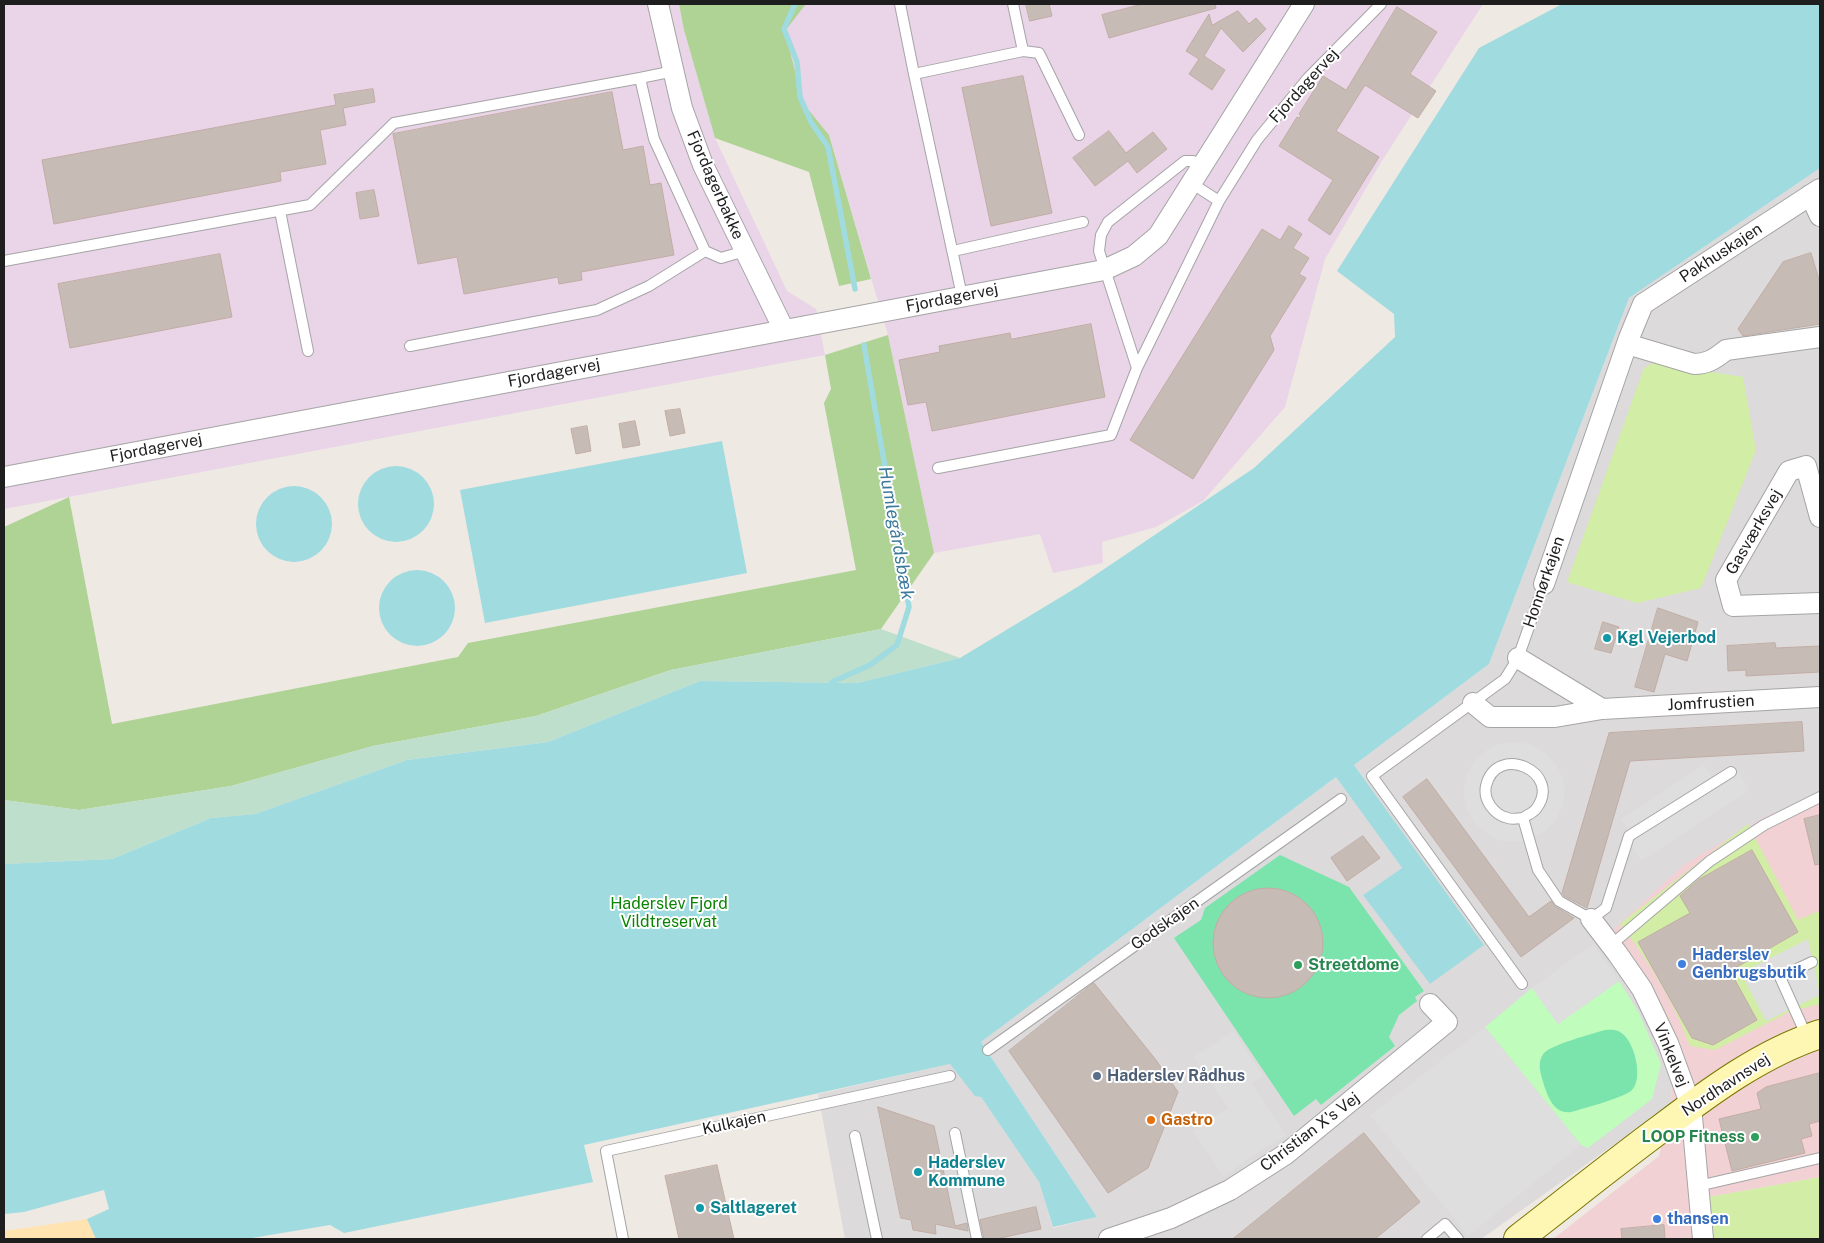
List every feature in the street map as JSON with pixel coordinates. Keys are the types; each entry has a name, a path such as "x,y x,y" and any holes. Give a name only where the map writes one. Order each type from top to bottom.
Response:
{"street":[{"name":"Fjordagerbakke","path":"658,4 682,108 703,165 784,330"},
{"name":"Fjordagervej","path":"4,477 1104,270 1134,256 1158,236 1304,4"},
{"path":"1815,192 1820,216"},
{"name":"Pakhuskajen","path":"1630,336 1643,304 1815,192"},
{"path":"1630,336 1694,364 1704,364 1714,360 1726,350 1820,337"},
{"name":"Honnørkajen","path":"1544,584 1630,336"},
{"name":"Gasværksvej","path":"1820,517 1806,466 1789,471 1726,580 1733,606 1820,602"},
{"path":"1518,658 1602,709"},
{"name":"Jomfrustien","path":"1473,703 1490,717 1555,717 1602,709 1820,697"},
{"name":"Vinkelvej","path":"1591,919 1642,989 1668,1043 1691,1106 1703,1239"},
{"name":"Christian X's Vej","path":"1109,1239 1171,1218 1221,1194 1286,1154 1447,1022 1430,1004"},
{"name":"Nordhavnsvej","path":"1518,1239 1691,1106 1746,1068 1814,1036"}],"lane":[{"path":"900,4 962,296"},
{"path":"1013,4 1023,51"},
{"name":"Fjordagervej","path":"938,468 1111,435 1137,368 1219,201 1257,140 1308,78 1381,4"},
{"path":"914,74 1023,51 1039,53 1079,135"},
{"path":"4,261 310,205 394,124 674,70"},
{"path":"640,78 654,139 705,251 721,258 745,251"},
{"path":"1137,368 1104,270 1099,250 1101,235 1108,222 1185,161 1193,161 1196,175 1219,201"},
{"path":"280,210 308,351"},
{"path":"953,251 1083,222"},
{"path":"410,346 597,310 649,286 705,251"},
{"name":"Honnørkajen","path":"1522,984 1372,776 1505,679 1518,658 1544,584"},
{"path":"1505,764 1519,764 1533,770 1541,782 1542,796 1536,810 1523,818 1509,819 1496,812 1487,801 1486,786 1493,773 1505,764"},
{"path":"1591,919 1606,908 1629,836 1731,772"},
{"path":"1611,945 1710,861 1764,825 1820,797"},
{"name":"Godskajen","path":"988,1050 1341,799"},
{"name":"Vinkelvej","path":"1523,818 1538,870 1559,901 1591,919"},
{"path":"1812,962 1780,976 1814,1036"},
{"name":"Kulkajen","path":"624,1239 606,1151 950,1076"},
{"path":"955,1133 977,1239"},
{"path":"855,1136 877,1239"},
{"path":"1698,1186 1820,1158"},
{"path":"1427,1239 1445,1224 1458,1239"}],"shaded area":[{"path":"4,4 679,4 684,30 715,138 787,291 816,309 825,355 4,509"},
{"path":"806,4 1483,4 1380,164 1325,259 1285,407 1203,501 1156,527 1102,542 1103,563 1053,573 1040,534 934,553 888,335 829,135 803,103 785,30"},
{"path":"1820,168 1820,799 1672,1080 1671,1104 1481,1239 845,1239 818,1094 950,1064 981,1097 1039,1182 1053,1228 1097,1217 981,1042 1336,777 1402,868 1363,895 1484,945 1354,765 1489,664 1629,298"},
{"path":"1514,742 1533,746 1549,757 1560,773 1564,792 1560,811 1549,827 1533,838 1514,842 1495,838 1479,827 1468,811 1464,792 1468,773 1479,757 1495,746"},
{"path":"1733,763 1750,790 1641,861 1629,843 1634,839 1621,819 1704,765 1712,777"},
{"path":"1820,799 1820,1177 1709,1197 1714,1239 1553,1239 1659,1156 1671,1104 1672,1080 1613,930 1685,864 1770,814"},
{"path":"1808,939 1820,995 1766,1021 1741,973"},
{"path":"1593,944 1619,981 1558,1024 1532,988"},
{"path":"1485,1027 1581,1145 1468,1236 1370,1115"},
{"path":"1233,1031 1263,1076 1252,1084 1286,1135 1223,1176 1193,1131 1228,1108 1194,1057"}],"green space":[{"path":"679,4 806,4 785,31 803,103 829,135 871,279 839,286 809,172 715,138 684,30"},
{"path":"888,335 934,553 881,629 671,670 536,716 373,746 231,786 79,810 4,800 4,527 69,497 112,724 458,657 468,643 856,570 824,403 831,389 825,355"},
{"path":"1653,363 1743,377 1756,450 1701,588 1637,603 1567,582 1644,368"},
{"path":"881,629 960,658 857,683 700,681 548,742 407,760 255,814 211,818 112,859 4,864 4,800 79,810 231,786 373,746 536,716 671,670"},
{"path":"1748,824 1798,920 1819,911 1820,1004 1789,1012 1715,1050 1690,1046 1660,982 1620,924"},
{"name":"Streetdome","path":"1280,855 1349,887 1424,991 1415,997 1417,1001 1399,1015 1389,1037 1395,1046 1321,1105 1316,1099 1294,1116 1174,938 1201,920 1205,908"},
{"path":"1619,981 1639,1013 1661,1064 1652,1099 1588,1148 1581,1145 1485,1027 1532,988 1558,1024"},
{"path":"1605,1030 1618,1031 1629,1042 1636,1059 1636,1084 1632,1090 1621,1096 1575,1111 1563,1112 1554,1106 1544,1085 1540,1061 1544,1053 1556,1046"},
{"path":"1820,1177 1820,1239 1714,1239 1709,1197"}],"sand":[{"path":"87,1219 96,1239 4,1239 4,1231"}],"water":[{"name":"Haderslev Fjord Vildtreservat","path":"1562,4 1820,4 1820,168 1629,298 1489,664 1354,765 1484,945 1430,984 1363,895 1402,868 1336,777 981,1042 1097,1217 1053,1227 1039,1182 981,1097 975,1096 950,1064 584,1145 593,1182 344,1233 330,1225 246,1239 96,1239 87,1219 109,1209 104,1190 24,1212 4,1214 4,864 112,859 211,818 255,814 407,760 548,742 700,681 857,683 960,658 1079,586 1254,468 1395,337 1394,314 1337,271 1479,48"},
{"path":"722,441 747,573 485,623 460,490"},
{"path":"389,466 403,466 417,472 428,483 434,497 431,519 423,531 403,542 389,542 375,536 364,525 358,511 358,497 364,483 375,472"},
{"path":"287,486 301,486 315,492 326,503 332,517 329,539 321,551 301,562 287,562 273,556 262,545 256,531 256,517 262,503 273,492"},
{"path":"410,570 424,570 438,576 449,587 455,601 452,623 444,635 424,646 410,646 396,640 385,629 379,615 379,601 385,587 396,576"}],"building":[{"path":"1026,4 1049,4 1052,16 1030,21"},
{"path":"1143,4 1215,4 1216,8 1109,38 1102,15"},
{"path":"1397,7 1437,32 1410,74 1436,91 1418,118 1365,85 1336,131 1379,157 1330,235 1308,220 1333,180 1279,146 1297,117 1301,116 1299,114 1323,76 1346,90"},
{"path":"1238,11 1249,24 1256,18 1266,29 1243,52 1221,28 1204,56 1225,70 1212,90 1189,74 1199,59 1186,51 1209,14 1212,25"},
{"path":"1023,76 1052,213 991,226 962,88"},
{"path":"373,89 375,102 343,108 346,125 320,130 326,164 280,172 281,181 54,224 42,160 336,105 334,95"},
{"path":"612,92 623,150 643,146 650,185 661,183 674,255 581,272 582,280 559,284 558,277 464,294 457,257 418,264 393,134"},
{"path":"1109,131 1126,153 1153,132 1167,149 1137,173 1128,161 1095,186 1073,158"},
{"path":"374,190 379,216 360,219 356,193"},
{"path":"1289,226 1302,234 1293,248 1309,258 1299,274 1306,278 1270,336 1274,350 1193,479 1130,440 1262,229 1280,240"},
{"path":"1811,253 1820,283 1820,324 1743,336 1738,329 1783,262"},
{"path":"220,254 232,317 70,348 58,284"},
{"path":"1091,324 1105,397 932,431 926,402 908,405 899,360 940,352 939,346 1010,333 1011,339"},
{"path":"680,409 685,433 670,436 665,411"},
{"path":"635,421 640,445 623,448 619,424"},
{"path":"587,426 591,451 576,454 571,429"},
{"path":"1658,608 1698,622 1687,661 1665,654 1654,692 1635,687"},
{"name":"Kgl Vejerbod","path":"1603,622 1619,627 1611,653 1595,649"},
{"path":"1775,643 1776,648 1820,646 1820,672 1746,676 1746,670 1728,671 1727,646"},
{"path":"1802,722 1804,751 1630,761 1587,908 1564,896 1562,893 1609,733"},
{"path":"1427,779 1529,917 1551,901 1556,907 1574,918 1521,957 1403,797"},
{"path":"1820,815 1820,864 1815,865 1804,819"},
{"path":"1363,836 1380,858 1347,881 1331,858"},
{"path":"1752,850 1798,932 1730,971 1757,1020 1713,1045 1692,1038 1638,942 1690,913 1680,896 1698,880"},
{"path":"1268,888 1289,892 1307,904 1319,922 1323,943 1319,964 1307,982 1289,994 1268,998 1247,994 1229,982 1217,964 1213,943 1217,922 1229,904 1247,892"},
{"name":"Haderslev Rådhus","path":"1094,983 1156,1060 1178,1092 1148,1168 1108,1193 1009,1051"},
{"path":"1820,1073 1820,1121 1809,1124 1812,1136 1801,1139 1805,1153 1732,1171 1719,1119 1761,1109 1757,1093 1766,1087"},
{"name":"Haderslev Kommune","path":"878,1107 934,1126 955,1226 967,1223 968,1231 935,1224 936,1234 913,1230 911,1220 901,1218"},
{"path":"1364,1133 1420,1202 1375,1239 1233,1239"},
{"name":"Saltlageret","path":"717,1165 734,1239 679,1239 665,1176"},
{"path":"1036,1207 1041,1229 996,1239 984,1239 980,1220"},
{"path":"1664,1225 1665,1239 1622,1239 1621,1229"}],"waterway":[{"name":"Humlegårdsbæk","path":"795,4 784,29 797,62 800,97 811,122 828,147 855,289"},
{"name":"Humlegårdsbæk","path":"832,682 870,665 897,645 909,607 864,345"}],"place":[{"name":"Kgl Vejerbod","path":"1607,638"},
{"name":"Haderslev Genbrugsbutik","path":"1682,964"},
{"name":"Streetdome","path":"1298,965"},
{"name":"Haderslev Rådhus","path":"1097,1076"},
{"name":"Gastro","path":"1151,1120"},
{"name":"LOOP Fitness","path":"1755,1137"},
{"name":"Haderslev Kommune","path":"918,1172"},
{"name":"Saltlageret","path":"700,1208"},
{"name":"thansen","path":"1657,1219"}]}
